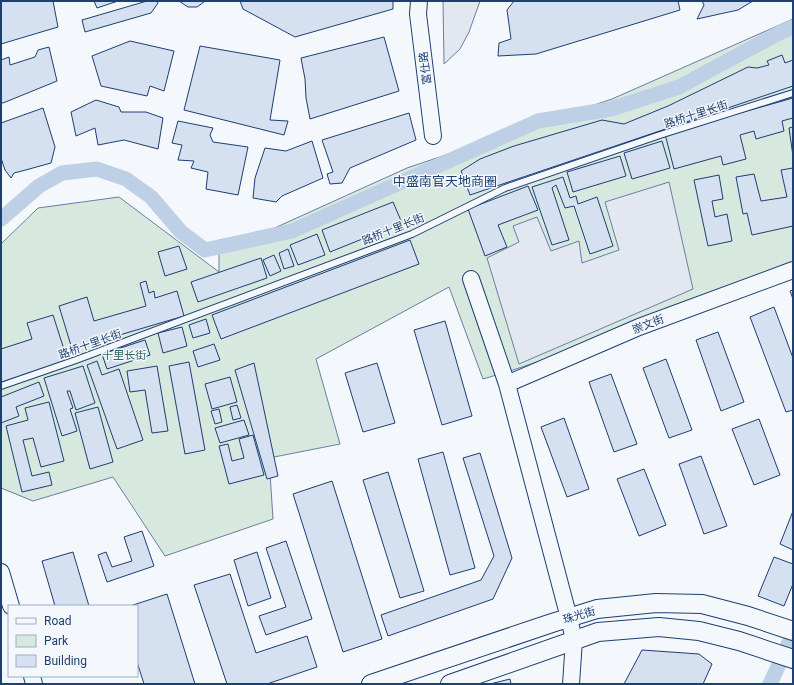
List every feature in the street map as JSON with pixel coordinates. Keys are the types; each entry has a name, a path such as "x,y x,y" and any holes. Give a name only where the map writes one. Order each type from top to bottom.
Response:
{"main road":[{"name":"珠光街","path":"371,684 597,609 656,603 702,604 748,616 793,631"},
{"name":"珠光街","path":"450,684 598,632 659,627 699,631 739,641 793,659"}],"street":[{"name":"富仕路","path":"419,1 418,14 433,136"},
{"name":"崇文街","path":"507,384 639,327 793,270"},
{"path":"471,279 507,384 569,618 574,640 570,684"},
{"path":"1,572 11,605"}],"lane":[{"name":"路桥十里长街","path":"1,386 76,360 412,234 505,188 660,135 793,93"}],"green space":[{"name":"十里长街","path":"793,19 793,277 483,379 449,287 316,359 340,444 269,458 273,519 165,556 113,477 33,501 1,488 1,244 38,208 119,197 219,272 219,240 268,231 407,168 612,99"}],"shaded area":[{"path":"443,1 480,1 469,32 460,49 444,64"},
{"path":"669,182 693,289 519,364 487,258 519,242 513,226 537,217 551,251 579,241 582,263 619,250 605,202"}],"building":[{"path":"1,1 53,1 58,27 1,44"},
{"path":"94,1 118,1 97,8"},
{"path":"147,1 157,1 158,3 151,13 85,32 82,20"},
{"path":"179,1 205,1 197,7 188,7"},
{"path":"240,1 393,1 393,9 295,37 243,9"},
{"path":"514,1 678,1 680,10 536,54 498,56 499,43 511,39 507,10"},
{"path":"702,1 753,1 738,10 697,19 704,5"},
{"path":"384,37 399,91 310,119 301,58"},
{"path":"130,41 174,51 164,91 150,86 147,96 101,86 92,56"},
{"path":"200,46 280,60 270,120 288,121 284,135 184,110"},
{"path":"49,47 57,81 3,103 1,102 1,60 9,57 10,65 35,57 38,50"},
{"path":"782,55 785,63 793,60 793,86 470,195 461,171 480,159 514,146 602,120 624,124 668,106 748,67 757,68 769,65 767,61"},
{"path":"793,98 793,118 782,121 784,131 756,139 754,131 740,135 746,159 723,165 721,156 674,169 665,134"},
{"path":"96,100 119,107 121,112 146,112 163,118 158,149 124,140 98,145 95,128 76,136 71,112"},
{"path":"43,108 55,147 51,163 14,173 11,178 5,170 1,158 1,123"},
{"path":"409,113 416,140 350,168 342,183 330,184 327,174 333,172 322,140"},
{"path":"178,121 213,128 210,135 213,142 248,147 238,195 206,189 208,172 191,168 194,161 178,160 182,145 172,143"},
{"path":"793,127 793,156 789,128"},
{"path":"312,141 323,178 282,196 276,202 253,198 255,178 265,148 286,151"},
{"path":"662,141 670,168 632,179 624,153"},
{"path":"620,156 626,176 573,192 567,172"},
{"path":"793,168 793,226 752,235 747,213 743,214 736,177 754,174 761,201 787,197 781,170"},
{"path":"719,175 723,199 712,201 715,217 727,214 732,241 708,246 694,180"},
{"path":"563,177 570,198 576,196 578,204 597,197 613,246 590,254 574,206 565,208 556,185 552,188 569,240 552,245 532,187"},
{"path":"528,186 538,210 498,225 507,247 485,256 468,209"},
{"path":"393,202 402,223 330,252 322,230"},
{"path":"317,234 325,255 298,265 290,245"},
{"path":"410,240 419,264 221,339 212,315"},
{"path":"179,246 187,269 165,276 158,252"},
{"path":"288,249 294,266 284,269 279,253"},
{"path":"274,255 281,271 270,276 263,260"},
{"path":"261,258 267,278 198,302 191,282"},
{"path":"146,281 149,293 154,291 155,298 177,291 184,316 72,349 59,306 87,297 94,321 146,306 140,283"},
{"path":"793,290 793,299 790,291"},
{"path":"774,307 793,358 793,410 786,412 750,317"},
{"path":"53,315 68,362 1,384 1,349 32,339 27,323"},
{"path":"206,319 210,333 193,338 189,325"},
{"path":"445,321 472,416 442,425 414,330"},
{"path":"182,327 187,346 163,353 158,333"},
{"path":"718,332 744,402 721,411 696,340"},
{"path":"145,340 150,355 107,369 102,354"},
{"path":"214,344 220,360 198,367 193,351"},
{"path":"666,359 692,430 669,438 643,368"},
{"path":"97,361 102,375 119,369 143,440 117,449 87,365"},
{"path":"189,362 205,450 185,454 169,366"},
{"path":"254,363 278,476 267,479 235,370"},
{"path":"377,363 395,423 363,432 345,373"},
{"path":"83,366 95,403 76,410 70,391 67,391 73,408 70,409 77,431 62,436 44,378"},
{"path":"157,366 168,431 152,433 145,390 130,392 127,371"},
{"path":"611,374 637,444 614,452 589,382"},
{"path":"230,377 237,402 212,409 205,384"},
{"path":"39,382 44,396 16,407 19,416 1,423 1,397"},
{"path":"49,402 64,461 41,467 33,438 23,440 32,476 49,472 52,485 22,492 6,426 28,420 25,408"},
{"path":"237,405 241,418 233,420 230,407"},
{"path":"98,407 113,462 90,469 75,413"},
{"path":"219,409 222,422 215,424 211,411"},
{"path":"564,418 589,489 567,497 541,427"},
{"path":"759,419 780,475 754,485 732,429"},
{"path":"244,420 249,435 220,443 215,428"},
{"path":"253,435 264,475 229,484 219,446 228,444 232,461 244,458 239,439"},
{"path":"443,452 475,568 450,575 418,459"},
{"path":"480,453 512,558 493,599 388,636 381,615 481,580 494,556 463,458"},
{"path":"701,456 727,526 704,534 679,464"},
{"path":"644,469 666,525 639,536 617,479"},
{"path":"388,472 424,591 400,598 363,480"},
{"path":"332,481 382,639 343,652 293,494"},
{"path":"793,511 793,550 780,544"},
{"path":"142,531 154,566 107,582 98,555 106,552 112,567 132,561 124,537"},
{"path":"286,541 312,619 266,635 259,616 286,607 266,548"},
{"path":"73,552 89,605 55,605 42,561"},
{"path":"257,552 271,598 248,606 234,560"},
{"path":"774,557 793,564 793,584 784,606 758,596"},
{"path":"230,574 256,653 307,636 317,667 267,684 227,684 194,585"},
{"path":"167,594 195,684 144,684 138,665 138,605 133,605"},
{"path":"642,650 699,654 712,664 703,684 624,684"},
{"path":"510,679 511,684 490,684"}],"waterway":[{"path":"1,219 39,186 62,173 97,169 126,179 151,197 181,232 205,250 292,231 538,121 611,109 679,87 779,33 793,27"},
{"path":"770,684 793,634"}],"district":[{"name":"中盛南官天地商圈","path":"445,181"}]}
